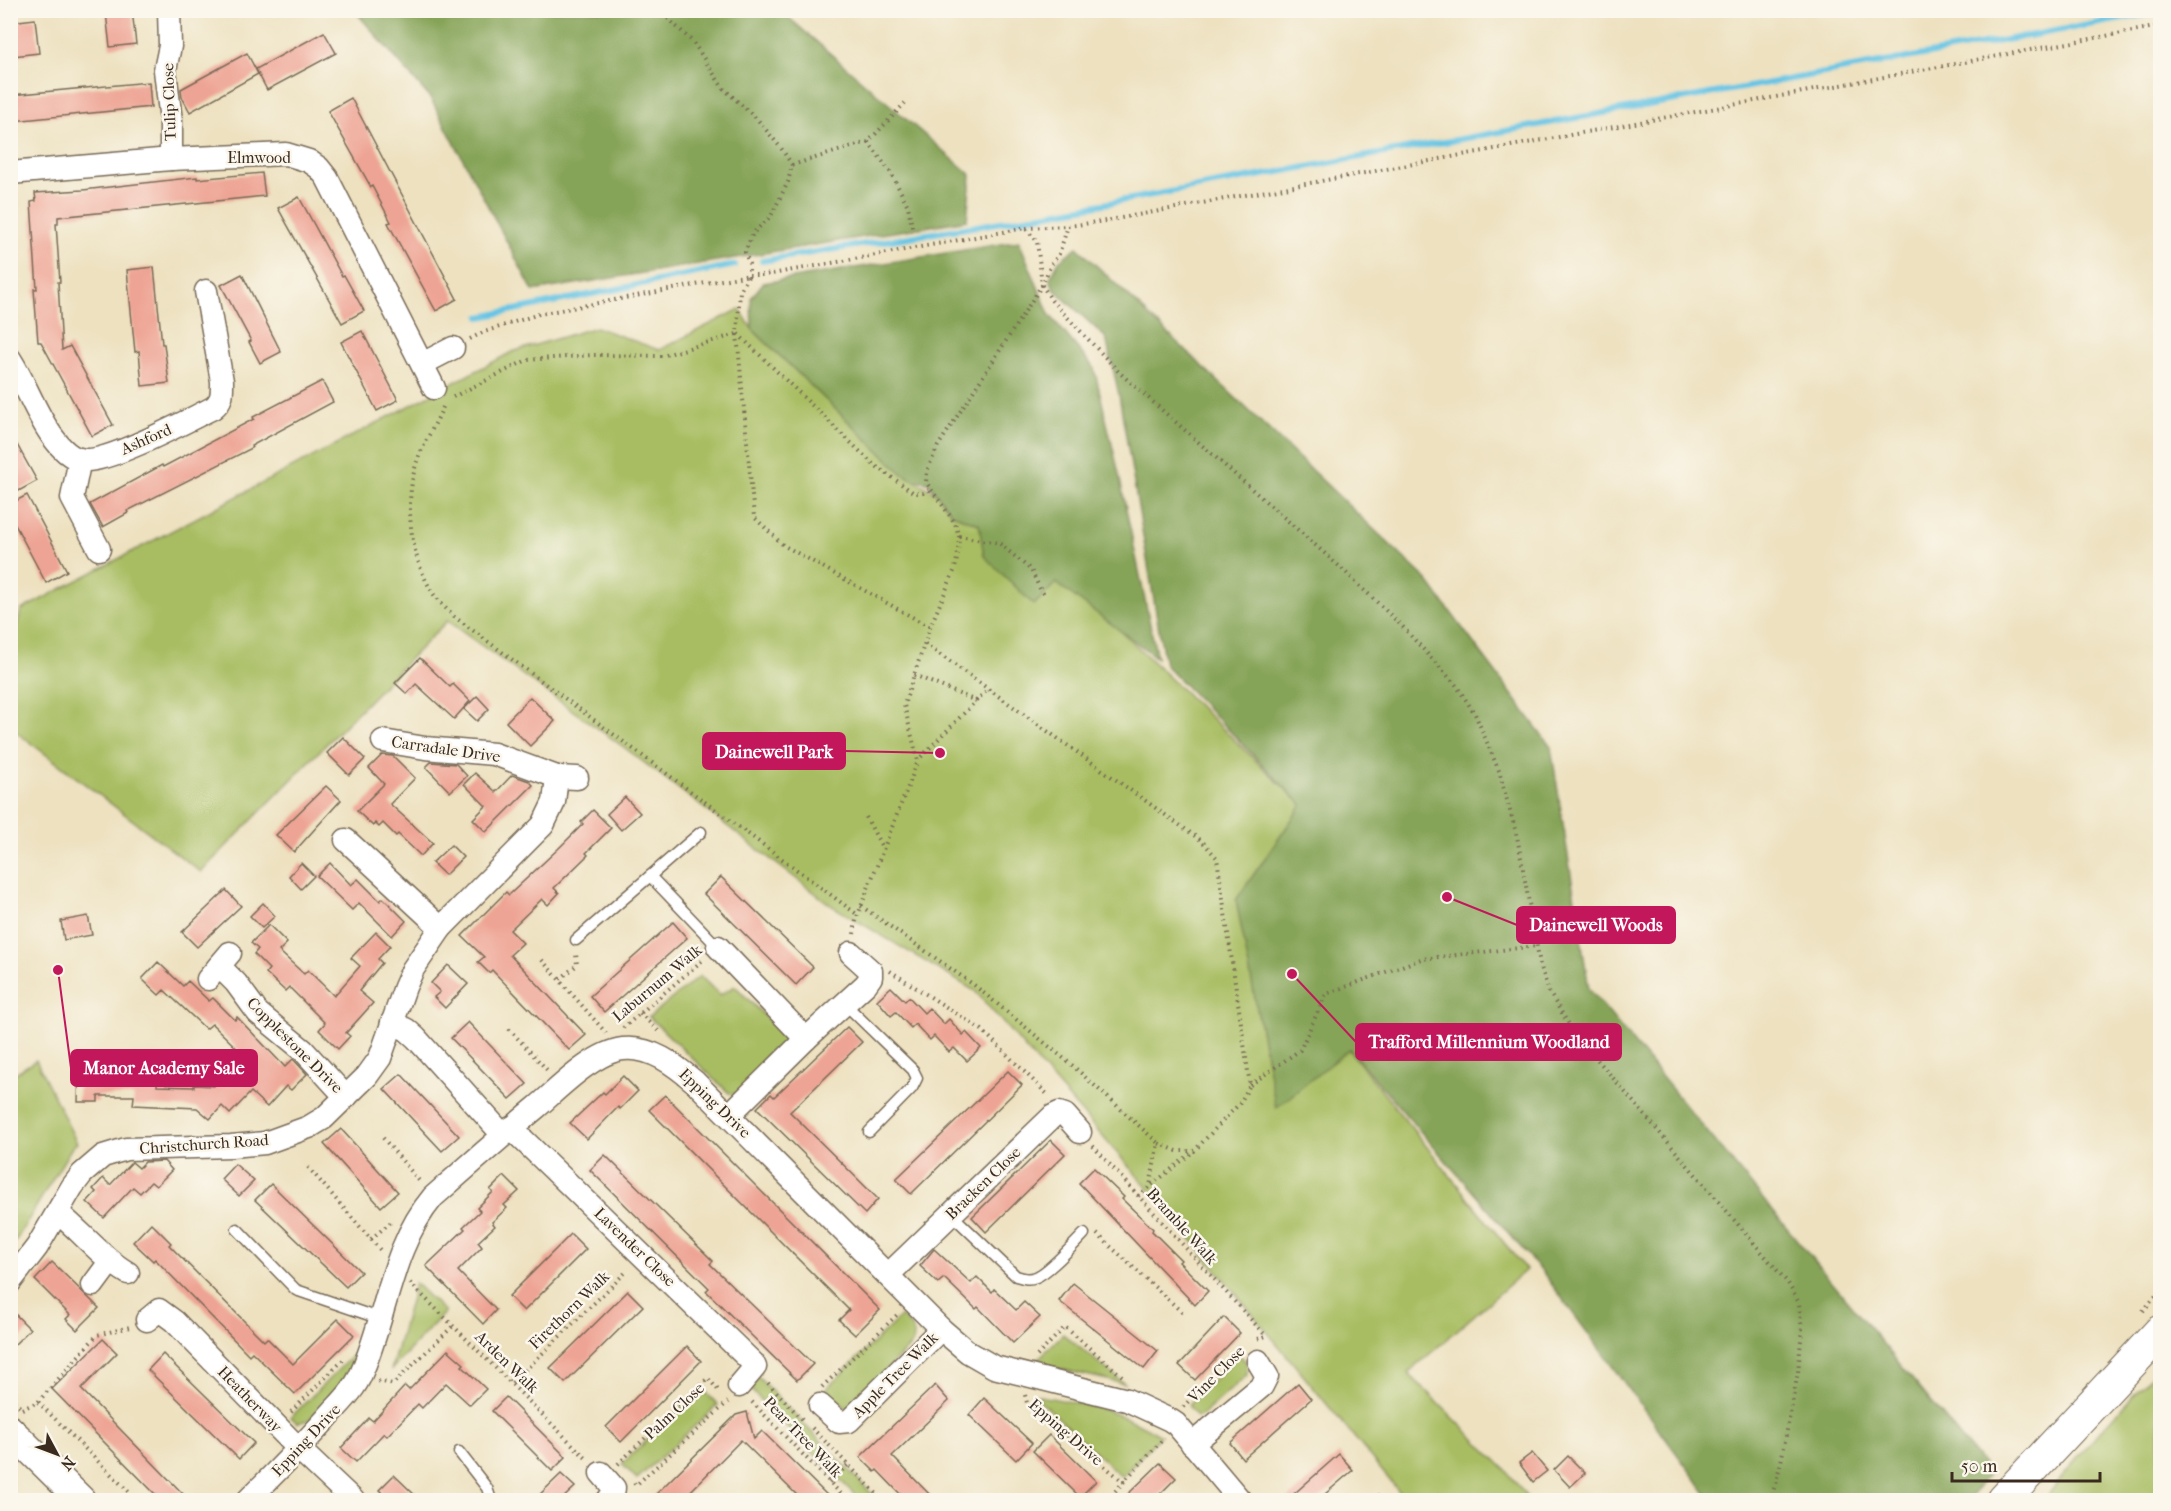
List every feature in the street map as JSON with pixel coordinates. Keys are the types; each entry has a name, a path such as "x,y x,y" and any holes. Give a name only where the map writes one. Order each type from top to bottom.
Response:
{"main road":[{"path":"2003,1500 2160,1332"}],"street":[{"name":"Tulip Close","path":"169,10 170,46 165,70 171,121 171,159"},
{"name":"Elmwood","path":"10,173 171,159 286,154 298,157 319,168 335,193 434,388"},
{"name":"Ashford","path":"80,459 105,458 220,403 222,381 206,291"},
{"path":"423,364 453,348"},
{"path":"10,358 31,401 52,436 67,453 80,459 72,498 99,549"},
{"name":"Carradale Drive","path":"383,741 425,748 494,754 567,777"},
{"name":"Christchurch Road","path":"13,1276 37,1247 72,1187 82,1174 103,1156 126,1149 266,1143 309,1127 324,1118 367,1076 380,1058 414,969 441,928 543,825 567,777"},
{"path":"346,840 441,928"},
{"path":"718,947 806,1039"},
{"path":"729,1115 871,977 872,971 851,953"},
{"name":"Copplestone Drive","path":"219,966 258,1013 303,1050 346,1097"},
{"name":"Lavender Close","path":"392,1022 416,1038 507,1132 644,1255 755,1367"},
{"name":"Epping Drive","path":"248,1500 299,1449 360,1377 404,1244 416,1219 433,1197 507,1132 616,1043 644,1051 677,1067 729,1115 941,1329 980,1360 1020,1374 1100,1392 1145,1407 1173,1422 1240,1500"},
{"path":"1059,1113 1065,1115 1080,1132"},
{"name":"Bracken Close","path":"888,1275 1053,1116 1059,1113"},
{"path":"58,1213 119,1267 93,1285"},
{"name":"Heatherway","path":"147,1320 159,1310 174,1322 352,1500"},
{"name":"Apple Tree Walk","path":"814,1400 839,1422 849,1421 941,1329"},
{"name":"Vine Close","path":"1192,1444 1262,1386 1267,1376 1252,1349"},
{"path":"738,1396 755,1367"},
{"path":"16,1419 81,1500"},
{"path":"606,1464 614,1488 608,1500"}],"lane":[{"path":"576,940 701,832"},
{"path":"650,876 718,947"},
{"path":"845,1004 913,1070 917,1078 912,1089 869,1132"},
{"path":"951,1214 1016,1276 1026,1279 1035,1278 1044,1272 1084,1234"},
{"path":"237,1228 296,1290 381,1319"},
{"path":"459,1452 487,1488 491,1500"}],"path":[{"path":"658,10 693,42 723,88 757,119 792,165 788,182 771,216 753,233 745,252 749,264 749,275 740,291 737,334 754,517 783,545 930,627"},
{"path":"484,332 539,314 749,275 766,276 1025,228 1068,226 2160,26"},
{"path":"792,165 868,142 905,103"},
{"path":"868,142 891,173 908,206 913,232"},
{"path":"918,760 904,705 930,627 955,569 959,536 955,523 926,482 927,471 938,446 1042,285 1059,254 1068,226"},
{"path":"1025,228 1037,241 1042,285 1052,301 1120,373 1339,566 1402,626 1456,685 1475,714 1499,771 1517,836 1540,964 1549,992 1574,1031 1788,1284 1799,1304 1802,1330 1798,1372 1781,1462 1771,1500"},
{"path":"737,334 873,464 914,493 923,493 931,489"},
{"path":"737,334 662,356 593,356 527,360 454,395 444,405 419,458 411,486 411,518 417,556 431,591 452,615 858,915"},
{"path":"959,536 999,543 1031,570 1045,595"},
{"path":"925,644 1211,849 1217,858 1250,1085"},
{"path":"914,675 976,701"},
{"path":"851,953 861,906 918,760 988,689"},
{"path":"866,817 884,849"},
{"path":"861,906 974,986 1072,1066 1158,1143 1177,1151 1194,1151"},
{"path":"560,979 577,965 576,940"},
{"path":"1138,1196 1194,1151 1240,1103 1250,1085 1300,1050 1326,994 1420,959 1537,946"},
{"name":"Laburnum Walk","path":"616,1043 718,947"},
{"path":"542,960 616,1043"},
{"path":"871,977 881,977 888,970 982,1030 1049,1096 1059,1113"},
{"path":"509,1029 562,1086"},
{"name":"Bramble Walk","path":"1080,1132 1266,1336"},
{"path":"383,1138 433,1197"},
{"path":"1150,1186 1158,1143"},
{"name":"Arden Walk","path":"308,1167 395,1269 512,1383 606,1464"},
{"path":"1084,1234 1099,1234 1185,1315"},
{"name":"Firethorn Walk","path":"512,1383 644,1255"},
{"path":"755,1367 796,1412 814,1400 912,1300"},
{"path":"16,1419 38,1402 98,1335 147,1320"},
{"path":"360,1377 393,1384 453,1326"},
{"path":"1020,1374 1065,1327 1140,1393 1145,1407"},
{"name":"Vine Close","path":"1107,1500 1173,1422 1266,1336"},
{"name":"Epping Drive","path":"277,1426 356,1346 371,1349"},
{"name":"Epping Drive","path":"1020,1374 1027,1403 1124,1482"},
{"name":"Palm Close","path":"606,1464 708,1378 738,1396 636,1485 631,1480"},
{"name":"Pear Tree Walk","path":"738,1396 847,1500"},
{"path":"38,1402 137,1500"},
{"name":"Pear Tree Walk","path":"796,1412 883,1500"},
{"path":"830,1483 848,1465"},
{"path":"1373,1500 1380,1495"}],"green space":[{"path":"355,11 781,11 971,175 967,220 533,291 431,99"},
{"path":"1019,241 1049,314 1094,368 1157,658 1056,583 1034,605 984,556 979,524 952,514 928,482 914,480 903,474 752,329 751,298 763,283"},
{"path":"1077,247 1426,579 1551,747 1589,989 1990,1473 1968,1500 1711,1500 1544,1274 1349,1049 1276,1108 1236,900 1302,805 1165,665 1119,395 1106,338 1054,289 1050,278 1059,261"},
{"path":"740,309 752,329 903,474 1041,554 1302,805 1348,1049 1526,1270 1408,1373 1506,1470 1529,1500 1406,1500 1160,1202 975,991 832,906 625,748 447,621 201,872 11,728 11,651 21,610 512,352 596,327 659,350"},
{"path":"700,976 720,995 735,986 786,1038 785,1049 736,1095 729,1093 649,1017"},
{"path":"36,1060 77,1143 72,1147 15,1242 11,1244 11,1076"},
{"path":"415,1283 445,1312 391,1370"},
{"path":"901,1316 914,1332 912,1344 847,1409 826,1389"},
{"path":"1063,1334 1125,1384 1034,1363"},
{"path":"356,1352 346,1381 309,1420 297,1423 291,1417"},
{"path":"1239,1354 1247,1363 1247,1375 1201,1416 1197,1417 1188,1405"},
{"path":"2160,1366 2160,1500 2044,1500 2079,1455"},
{"path":"758,1377 878,1500 860,1500 748,1387"},
{"path":"702,1388 718,1405 637,1479 622,1464"},
{"path":"1034,1395 1099,1408 1129,1419 1160,1436 1122,1477"}],"building":[{"path":"132,10 136,44 110,47 106,13"},
{"path":"35,19 39,53 13,56 10,22"},
{"path":"324,32 336,53 267,90 256,69"},
{"path":"247,53 258,74 190,112 182,97 181,89"},
{"path":"149,82 151,107 13,121 11,95"},
{"path":"351,98 457,299 436,311 388,223 391,222 372,186 328,111"},
{"path":"262,173 265,196 58,217 58,224 56,224 62,350 70,346 113,425 92,436 41,342 38,342 31,202 36,201 35,193"},
{"path":"299,197 364,311 342,323 278,208"},
{"path":"154,267 162,344 164,344 169,383 142,386 139,351 135,352 127,270"},
{"path":"242,274 281,352 260,363 221,285"},
{"path":"362,331 398,400 377,411 341,342"},
{"path":"322,381 333,402 251,446 252,448 127,511 128,513 103,527 90,504"},
{"path":"10,432 37,481 15,493 10,484"},
{"path":"27,495 67,571 46,583 10,515 10,504"},
{"path":"420,658 450,687 453,684 470,701 454,719 416,684 407,694 395,683"},
{"path":"477,696 489,709 477,721 464,709"},
{"path":"530,697 555,721 530,746 506,722"},
{"path":"343,737 365,759 349,775 327,753"},
{"path":"382,755 393,756 415,778 390,804 433,843 421,856 383,823 379,827 375,823 373,826 357,811 384,784 369,768"},
{"path":"431,762 456,764 467,776 450,792 426,767"},
{"path":"475,773 496,792 512,775 529,781 533,785 486,832 473,819 486,806 464,784"},
{"path":"326,786 341,800 294,852 276,835"},
{"path":"625,797 640,813 621,830 607,814"},
{"path":"593,810 611,828 586,853 588,855 554,888 559,893 548,905 542,899 510,930 523,943 510,955 586,1035 569,1050 492,970 489,973 478,962 484,957 462,936 506,892 509,895 558,849 583,824 581,822"},
{"path":"451,845 463,857 445,875 432,863"},
{"path":"301,863 314,876 301,889 289,876"},
{"path":"330,863 351,885 358,879 380,901 383,898 406,921 392,936 359,903 352,910 317,876"},
{"path":"721,877 813,967 796,985 704,894"},
{"path":"226,890 241,906 197,947 182,932"},
{"path":"263,903 275,916 262,928 250,916"},
{"path":"88,916 92,935 64,940 61,921"},
{"path":"673,922 687,938 604,1012 590,996"},
{"path":"269,925 287,943 279,951 304,974 308,970 334,996 360,966 351,958 376,932 390,946 378,959 382,963 359,991 373,1003 346,1033 350,1036 338,1049 319,1030 325,1023 289,987 285,991 266,973 269,969 254,954 258,949 251,943"},
{"path":"158,962 183,986 188,981 209,1001 213,998 235,1020 237,1017 285,1067 293,1059 307,1074 291,1090 286,1086 267,1107 251,1092 230,1114 222,1106 210,1119 197,1108 133,1105 134,1096 98,1096 98,1102 78,1102 79,1067 130,1066 130,1079 157,1080 157,1086 194,1087 194,1085 214,1086 222,1078 229,1084 249,1060 212,1024 206,1029 164,990 159,995 142,979"},
{"path":"448,965 468,984 445,1008 434,997 440,992 431,983"},
{"path":"891,987 905,1001 909,997 924,1013 929,1008 944,1024 949,1019 963,1035 966,1032 981,1048 967,1061 954,1048 949,1052 934,1036 930,1040 915,1024 911,1028 896,1012 891,1016 877,1000"},
{"path":"468,1022 527,1084 510,1099 451,1038"},
{"path":"847,1027 862,1042 790,1112 878,1199 865,1214 757,1108 771,1094 774,1097"},
{"path":"1008,1071 1022,1085 911,1194 896,1179"},
{"path":"401,1074 459,1136 442,1151 384,1089"},
{"path":"623,1076 638,1091 620,1109 618,1107 587,1139 570,1123"},
{"path":"665,1095 880,1310 855,1335 839,1320 849,1310 649,1110"},
{"path":"341,1129 398,1192 381,1207 324,1144"},
{"path":"1051,1140 1065,1154 986,1232 972,1217"},
{"path":"605,1155 713,1261 710,1264 813,1364 797,1380 706,1291 709,1288 590,1170"},
{"path":"164,1161 172,1170 156,1186 151,1182 140,1193 133,1187 104,1218 87,1202 96,1192 93,1189 103,1178 110,1185 132,1162 139,1168 145,1162"},
{"path":"235,1164 254,1181 239,1196 221,1179"},
{"path":"1094,1168 1124,1197 1122,1199 1153,1229 1152,1231 1181,1260 1179,1262 1208,1291 1195,1305 1079,1183"},
{"path":"504,1176 519,1191 504,1205 507,1208 492,1222 495,1226 478,1242 482,1247 458,1271 496,1310 483,1324 426,1266 465,1229 463,1227 480,1211 477,1208 493,1192 490,1190"},
{"path":"271,1184 361,1272 346,1287 255,1200"},
{"path":"151,1223 171,1243 169,1245 264,1341 267,1338 293,1364 338,1319 354,1335 295,1394 252,1352 249,1355 155,1259 153,1261 133,1242"},
{"path":"571,1234 586,1249 524,1311 509,1296"},
{"path":"934,1249 971,1283 977,1277 992,1292 994,1289 1016,1310 1024,1302 1040,1317 1013,1343 978,1307 976,1309 944,1278 938,1283 920,1266"},
{"path":"52,1262 99,1308 77,1330 66,1319 70,1315 35,1280"},
{"path":"1073,1283 1158,1351 1144,1369 1059,1301"},
{"path":"628,1291 643,1306 565,1383 550,1368"},
{"path":"10,1309 30,1329 10,1349"},
{"path":"1224,1317 1240,1333 1195,1380 1179,1365"},
{"path":"103,1339 117,1353 81,1389 189,1500 161,1500 52,1389"},
{"path":"687,1346 701,1361 621,1442 606,1427"},
{"path":"448,1350 486,1389 470,1405 446,1383 422,1408 418,1404 387,1436 384,1433 356,1462 341,1448 369,1418 373,1421 405,1386 409,1390"},
{"path":"163,1354 254,1443 239,1459 148,1370"},
{"path":"1298,1383 1311,1399 1243,1459 1230,1443"},
{"path":"935,1385 949,1401 892,1456 935,1500 906,1500 877,1470 875,1472 860,1457"},
{"path":"506,1397 566,1457 552,1471 492,1411"},
{"path":"984,1398 1032,1443 1016,1460 969,1415"},
{"path":"747,1412 754,1439 762,1431 832,1500 802,1500 741,1440 682,1500 650,1500 736,1415"},
{"path":"1049,1435 1096,1481 1080,1497 1033,1451"},
{"path":"1532,1453 1547,1471 1533,1482 1519,1463"},
{"path":"1339,1454 1353,1470 1318,1500 1287,1500"},
{"path":"1568,1456 1585,1473 1570,1487 1554,1470"},
{"path":"1160,1463 1176,1478 1154,1500 1122,1500"},
{"path":"561,1474 575,1487 561,1500 534,1500"},
{"path":"394,1475 420,1500 390,1500 379,1490"}],"waterway":[{"path":"762,261 1026,218 2160,12"},
{"path":"480,317 735,265"}],"place":[{"name":"Dainewell Park","path":"940,753"},
{"name":"Dainewell Woods","path":"1447,897"},
{"name":"Manor Academy Sale","path":"58,970"},
{"name":"Trafford Millennium Woodland","path":"1292,974"}]}
